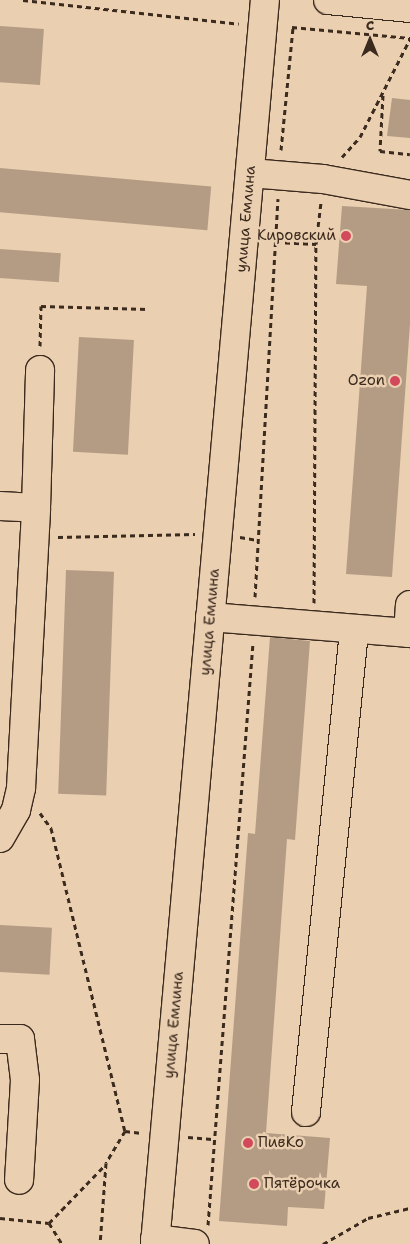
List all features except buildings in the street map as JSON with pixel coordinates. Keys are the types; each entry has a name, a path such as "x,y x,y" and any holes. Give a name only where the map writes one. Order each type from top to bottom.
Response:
{"street":[{"name":"улица Емлина","path":"155,1241 265,0"},
{"path":"328,0 410,8"},
{"path":"250,173 323,179 410,195"},
{"path":"0,838 16,810 21,788 36,508 40,370"},
{"path":"0,506 36,508"},
{"path":"210,617 409,633 410,606"},
{"path":"306,1112 354,629"},
{"path":"0,1039 20,1039 25,1080 19,1180"},
{"path":"155,1241 195,1244"}],"path":[{"path":"23,0 263,27 410,38 360,136 323,179 316,244 314,626"},
{"path":"384,92 380,151 410,154"},
{"path":"276,242 316,244"},
{"path":"40,370 41,306 148,309"},
{"path":"34,537 218,534 257,540"},
{"path":"21,788 52,828 125,1131 106,1164 49,1223"},
{"path":"100,1244 106,1164"},
{"path":"323,1244 368,1218 410,1208"},
{"path":"0,1218 49,1223"},
{"path":"49,1223 62,1244"}],"place":[{"name":"Кировский","path":"346,236"},
{"name":"Ozon","path":"395,381"},
{"name":"ПивКо","path":"248,1143"},
{"name":"Пятёрочка","path":"254,1184"}]}
